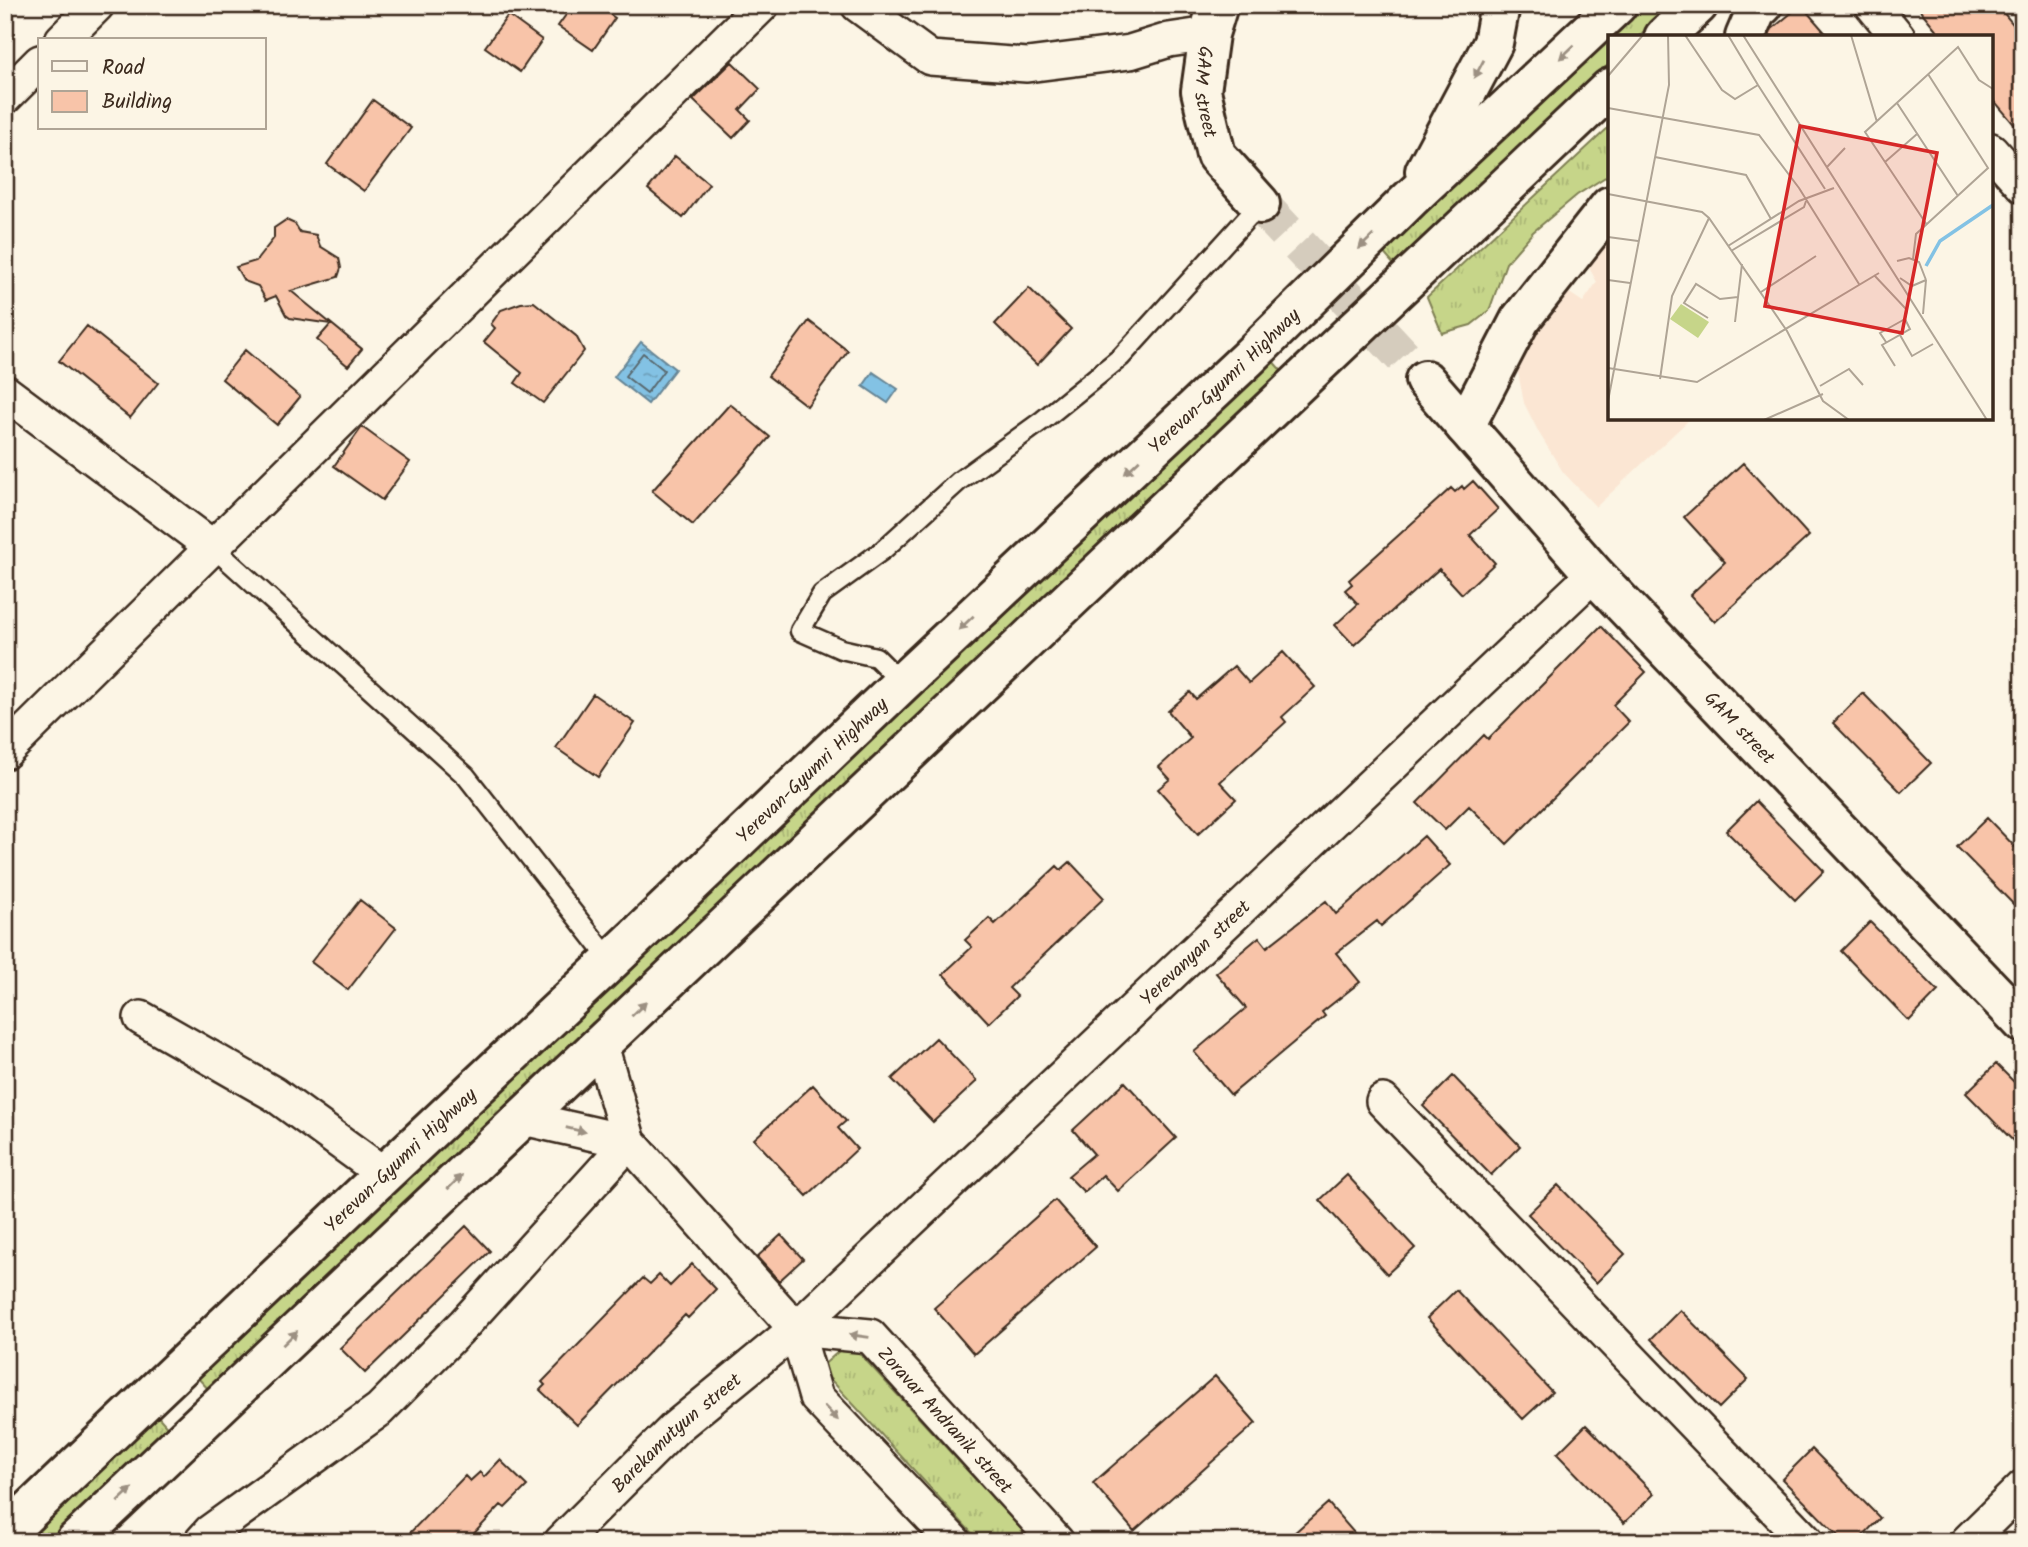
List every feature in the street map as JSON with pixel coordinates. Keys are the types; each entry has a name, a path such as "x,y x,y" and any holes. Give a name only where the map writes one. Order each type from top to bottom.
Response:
{"main road":[{"path":"1410,199 1493,43 1500,5"},
{"name":"Yerevan-Gyumri Highway","path":"5,1534 1247,359 1410,199 1617,5"},
{"path":"1666,35 1698,5"},
{"path":"1746,35 1756,11 1763,5"},
{"name":"GAM street","path":"1213,20 1201,91 1216,155 1260,204"},
{"path":"75,1542 1608,90"},
{"path":"1465,426 1520,320 1608,209"},
{"name":"GAM street","path":"1425,380 1594,574 2023,1023"},
{"path":"163,1384 201,1423"}],"street":[{"path":"64,38 97,5"},
{"path":"5,751 214,548 762,5"},
{"path":"858,5 930,58 1027,65 1130,52 1169,40 1213,20"},
{"path":"1872,5 1896,35"},
{"path":"5,97 38,64"},
{"path":"1993,152 2023,186"},
{"path":"5,392 214,548"},
{"name":"Yerevanyan street","path":"796,1329 1594,574"},
{"path":"141,1018 274,1094 384,1174"},
{"path":"601,1045 629,1142 796,1329 816,1397 954,1542"},
{"path":"1383,1101 1807,1542"},
{"path":"523,1118 629,1142"},
{"path":"201,1542 210,1532 379,1410 465,1323 629,1142"},
{"name":"Barekamutyun street","path":"561,1542 676,1428 796,1329"},
{"name":"Zoravar Andranik street","path":"796,1329 870,1336 1057,1542"},
{"path":"1967,1542 2023,1487"}],"lane":[{"path":"902,683 876,657 841,649 800,631 822,594 883,550 959,481 1043,420 1121,357 1260,204"},
{"path":"214,548 466,776 611,961"}],"shaded area":[{"path":"1608,231 1608,420 1689,420 1596,507 1563,472 1539,433 1524,403 1516,362 1565,290 1583,302 1597,282 1584,259"}],"green space":[{"path":"1641,5 1671,5 1640,35 1609,35"},
{"path":"1608,36 1608,65 1395,266 1382,251"},
{"path":"1608,128 1608,175 1577,195 1533,232 1506,263 1489,311 1471,325 1442,333 1427,297"},
{"path":"1271,359 1285,375 210,1391 196,1376"},
{"path":"849,1342 1033,1542 980,1542 820,1368"},
{"path":"156,1414 170,1430 51,1542 21,1542"}],"water":[{"path":"641,342 675,369 648,404 614,377"},
{"path":"873,372 898,389 888,403 863,386"}],"building":[{"path":"573,5 597,5 615,18 593,50 558,26"},
{"path":"1801,5 1827,35 1770,35 1772,29"},
{"path":"1916,5 1997,5 2023,36 2023,135 1993,99 1993,35 1940,35"},
{"path":"508,15 542,40 520,72 485,47"},
{"path":"732,62 760,89 740,110 750,120 733,138 693,100"},
{"path":"373,100 411,128 364,191 327,164"},
{"path":"675,156 709,184 683,218 648,189"},
{"path":"286,220 295,224 300,232 316,235 320,246 339,258 341,268 338,277 291,291 362,349 348,366 317,340 331,324 290,318 276,296 266,300 258,286 244,281 236,267 256,261 274,238 274,228"},
{"path":"1029,288 1071,329 1037,365 995,324"},
{"path":"534,302 576,336 584,351 543,403 515,383 522,373 484,342 495,328 491,324 501,310"},
{"path":"809,321 848,351 807,406 768,376"},
{"path":"87,326 158,383 130,418 59,361"},
{"path":"245,350 300,397 277,425 222,379"},
{"path":"730,404 770,437 693,525 652,491"},
{"path":"362,427 410,462 382,500 334,466"},
{"path":"1743,463 1809,536 1715,622 1690,595 1725,562 1684,517"},
{"path":"1473,481 1498,509 1470,535 1495,563 1462,594 1439,569 1354,645 1335,625 1358,604 1345,590 1352,584 1349,580 1451,488 1455,492 1462,486 1464,489"},
{"path":"1601,626 1646,672 1613,705 1629,722 1507,844 1469,806 1445,830 1417,803 1484,735 1488,739"},
{"path":"1283,652 1315,687 1282,717 1286,722 1220,782 1236,799 1198,834 1158,789 1170,779 1159,767 1191,738 1168,711 1190,692 1196,699 1234,666 1249,683"},
{"path":"1863,693 1931,763 1901,792 1833,723"},
{"path":"593,694 635,723 598,777 556,748"},
{"path":"1756,801 1824,871 1795,900 1726,831"},
{"path":"1987,818 2023,855 2023,914 1957,847"},
{"path":"1424,836 1450,865 1381,926 1377,921 1336,953 1360,982 1322,1012 1325,1016 1231,1095 1194,1052 1246,1008 1216,973 1259,937 1267,947 1326,901 1336,914"},
{"path":"1070,862 1104,898 1009,988 1017,996 989,1023 943,974 972,947 965,940 989,918 995,924 1057,866 1061,870"},
{"path":"360,900 396,928 348,990 311,962"},
{"path":"1870,922 1938,991 1909,1021 1841,951"},
{"path":"936,1038 977,1081 933,1122 892,1079"},
{"path":"1996,1064 2023,1091 2023,1151 1966,1093"},
{"path":"1453,1076 1520,1146 1491,1175 1423,1106"},
{"path":"1125,1082 1176,1138 1118,1191 1103,1175 1084,1192 1068,1176 1094,1154 1073,1130"},
{"path":"813,1085 846,1121 838,1128 857,1149 807,1196 754,1139"},
{"path":"1347,1175 1415,1248 1387,1274 1320,1200"},
{"path":"1558,1185 1625,1254 1596,1283 1528,1214"},
{"path":"1055,1200 1096,1247 974,1354 934,1308"},
{"path":"466,1226 490,1251 365,1373 340,1348"},
{"path":"781,1235 803,1259 779,1281 757,1257"},
{"path":"692,1264 716,1289 688,1318 685,1315 577,1425 540,1390 545,1385 542,1382 643,1278 650,1284 659,1275 670,1286"},
{"path":"1456,1290 1552,1392 1523,1419 1427,1318"},
{"path":"1680,1310 1748,1379 1719,1408 1651,1339"},
{"path":"1215,1376 1256,1423 1134,1531 1093,1483"},
{"path":"1586,1425 1654,1494 1624,1523 1557,1454"},
{"path":"1812,1449 1880,1518 1857,1542 1844,1542 1782,1479"},
{"path":"500,1460 527,1486 505,1508 501,1505 466,1542 401,1542 465,1476 470,1481 480,1472 484,1477"},
{"path":"1328,1503 1362,1542 1284,1542"}],"tunnel":[{"path":"1260,204 1425,380"}]}
